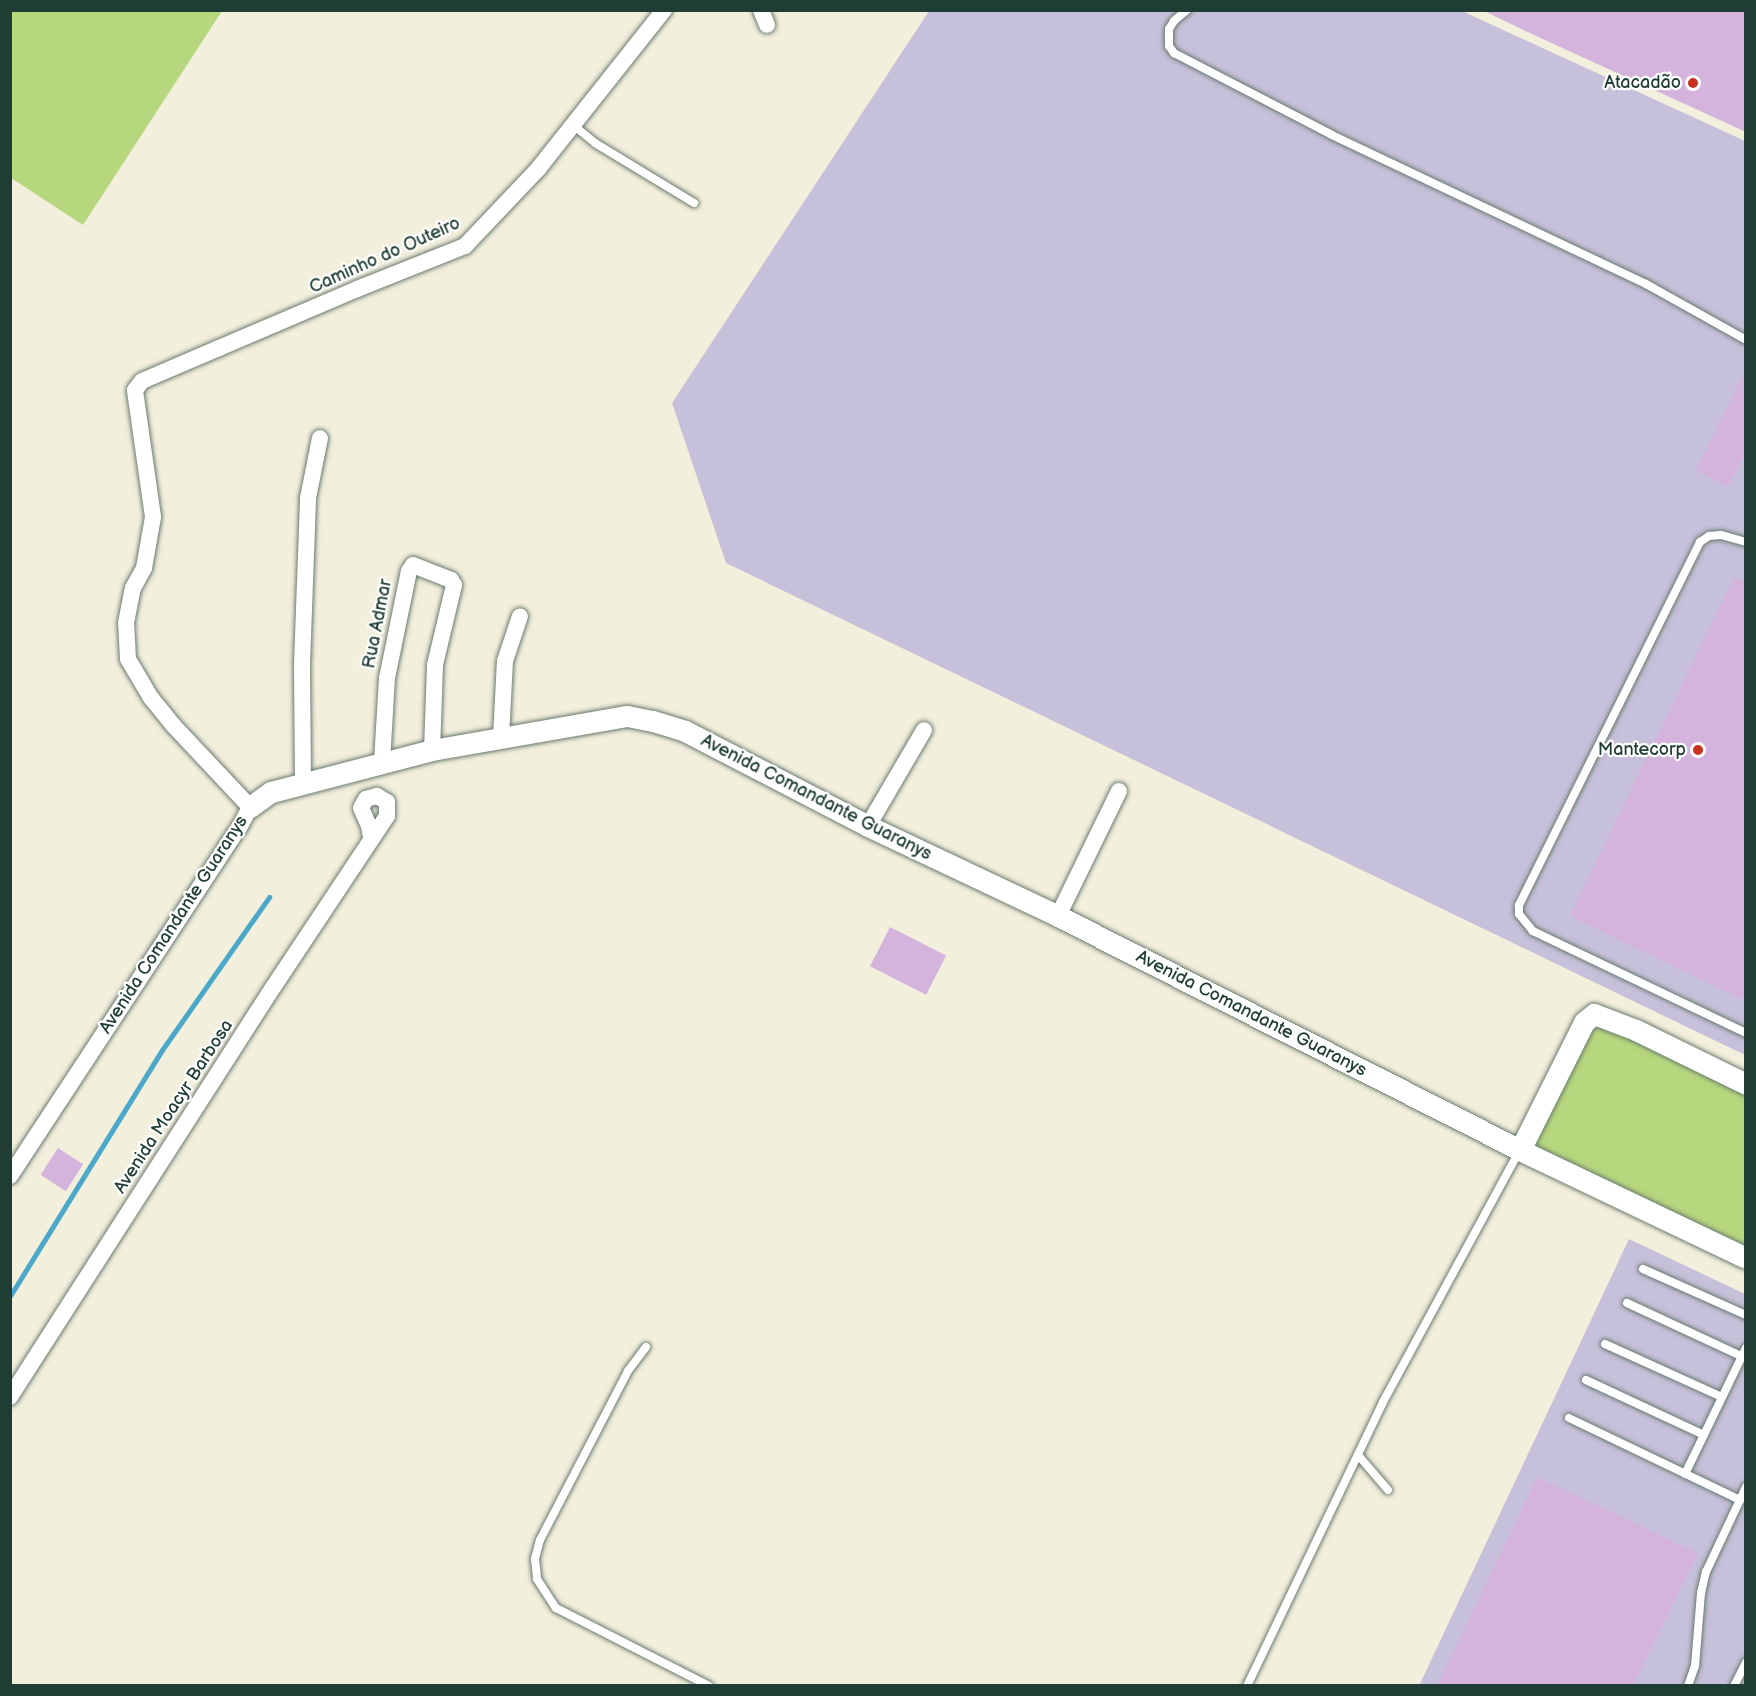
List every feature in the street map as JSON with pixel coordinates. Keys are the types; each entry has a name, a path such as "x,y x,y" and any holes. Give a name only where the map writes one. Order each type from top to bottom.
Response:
{"street":[{"name":"Caminho do Outeiro","path":"250,807 173,725 151,698 128,659 126,623 133,588 144,568 153,517 134,395 139,384 357,288 465,246 538,170 664,10"},
{"path":"303,784 302,664 308,498 320,438"},
{"name":"Rua Admar","path":"382,762 387,678 409,571 413,565 451,580 454,585 434,671 432,750"},
{"path":"501,737 505,661 520,616"},
{"name":"Avenida Comandante Guaranys","path":"10,1176 239,828 250,807 271,792 382,762 501,737 627,716 685,731 868,826 1058,916 1520,1150 1746,1258"},
{"path":"868,826 924,730"},
{"path":"1058,916 1119,790"},
{"name":"Avenida Moacyr Barbosa","path":"10,1397 370,837"},
{"path":"1520,1150 1584,1022 1594,1014 1636,1030 1746,1084"}],"lane":[{"path":"1187,10 1174,21 1169,29 1169,46 1174,53 1332,135 1646,284 1746,340"},
{"path":"573,125 596,143 694,203"},
{"path":"1746,542 1721,535 1709,536 1700,542 1519,905 1520,914 1533,931 1746,1033"},
{"path":"1247,1686 1383,1402 1520,1150"},
{"path":"1643,1269 1746,1315"},
{"path":"1627,1303 1743,1352 1685,1474"},
{"path":"1605,1344 1722,1397"},
{"path":"645,1347 628,1371 540,1540 536,1559 537,1579 556,1608 710,1686"},
{"path":"1586,1380 1704,1435"},
{"path":"1569,1418 1740,1500"},
{"path":"1358,1455 1388,1490"},
{"path":"1688,1686 1695,1666 1701,1593 1706,1572 1746,1487"},
{"path":"1734,1686 1746,1662"}],"shaded area":[{"path":"929,11 1462,11 1745,141 1745,1055 726,563 672,403"},
{"path":"1629,1239 1745,1294 1745,1685 1419,1686"}],"green space":[{"path":"10,11 222,11 83,225 11,178"},
{"path":"1608,1021 1745,1091 1745,1253 1522,1150 1578,1040"}],"building":[{"name":"Atacadão","path":"1482,10 1746,10 1746,132 1534,35"},
{"path":"1746,369 1746,452 1728,487 1696,470"},
{"name":"Mantecorp","path":"1734,577 1746,583 1746,1001 1570,916"},
{"path":"890,927 946,956 926,995 870,966"},
{"path":"58,1148 83,1164 66,1191 41,1175"},
{"path":"1537,1477 1698,1553 1633,1686 1437,1686"}],"waterway":[{"path":"10,1296 162,1050 269,897"}],"place":[{"name":"Atacadão","path":"1693,83"},
{"name":"Mantecorp","path":"1698,750"}]}
